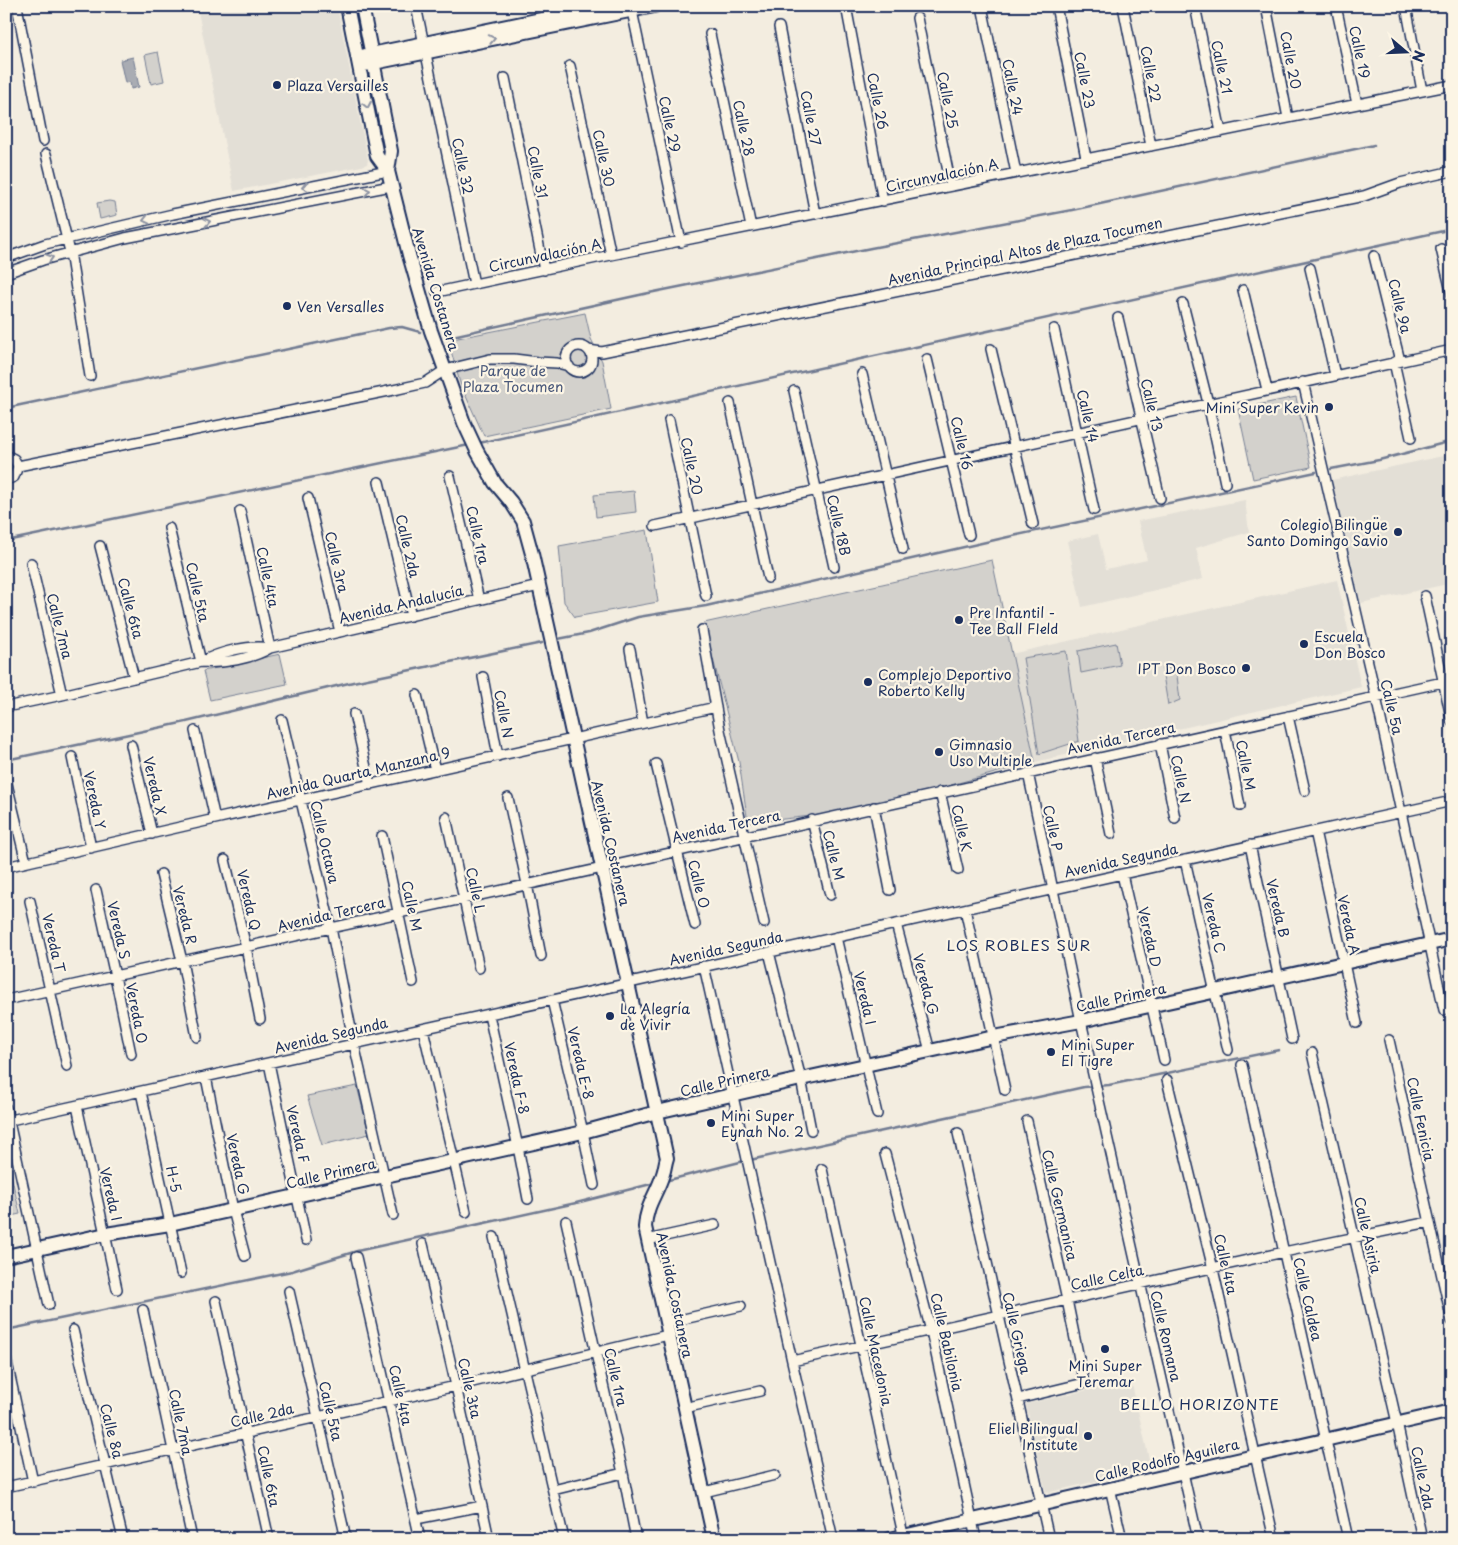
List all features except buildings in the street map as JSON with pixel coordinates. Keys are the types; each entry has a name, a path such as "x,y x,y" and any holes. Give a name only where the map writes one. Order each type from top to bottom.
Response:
{"street":[{"path":"16,6 43,141"},
{"name":"Avenida Costanera","path":"347,6 377,156 388,171"},
{"name":"Avenida Costanera","path":"362,6 391,152 388,171 391,186 431,330 470,437 495,483 511,502 523,521 539,586 666,1158 663,1174 645,1215 645,1227 714,1539"},
{"name":"Calle 32","path":"416,6 474,284"},
{"path":"425,48 604,6"},
{"path":"358,62 632,8 654,6"},
{"name":"Calle 26","path":"846,6 883,201"},
{"name":"Calle 24","path":"982,6 1016,173"},
{"name":"Calle 23","path":"1056,6 1086,158"},
{"name":"Calle 22","path":"1123,6 1151,146"},
{"name":"Calle 21","path":"1195,6 1221,132"},
{"name":"Calle 20","path":"1266,6 1288,118"},
{"name":"Calle 19","path":"1336,6 1357,104"},
{"path":"1406,6 1422,91"},
{"name":"Calle 29","path":"632,8 681,242"},
{"name":"Calle 25","path":"918,18 951,186"},
{"name":"Calle 27","path":"779,27 815,214"},
{"name":"Calle 28","path":"710,34 751,227"},
{"name":"Calle 30","path":"570,66 611,255"},
{"name":"Calle 31","path":"505,78 544,270"},
{"name":"Circunvalación A","path":"437,292 1086,158 1452,85"},
{"path":"46,154 70,252 90,376"},
{"path":"6,258 66,236 388,171"},
{"name":"Avenida Principal Altos de Plaza Tocumen","path":"588,350 602,352 1364,196 1400,183 1452,171"},
{"path":"6,273 70,252 125,238 391,186"},
{"path":"172,214 176,228"},
{"path":"1441,249 1452,295"},
{"name":"Calle 9a","path":"1374,256 1411,438"},
{"path":"1310,268 1335,375"},
{"path":"1243,290 1267,390"},
{"path":"1183,304 1208,403 1224,483"},
{"name":"Calle 13","path":"1118,318 1160,498"},
{"name":"Calle 14","path":"1054,329 1094,510"},
{"path":"592,362 592,357 588,350 581,346 573,347 567,354 567,362 575,371 584,371 602,352"},
{"path":"991,348 1033,524"},
{"path":"655,526 1452,350"},
{"path":"18,466 425,383 445,370 502,358 557,363 567,362"},
{"name":"Calle 16","path":"927,359 969,535"},
{"path":"862,374 884,475 903,549"},
{"name":"Calle 5a","path":"1303,382 1376,696 1444,1010"},
{"name":"Calle 18B","path":"794,391 834,566"},
{"path":"730,404 768,578"},
{"name":"Calle 20","path":"668,420 706,596"},
{"path":"6,455 14,459 18,466 14,477 6,480"},
{"name":"Calle 1ra","path":"450,476 479,600"},
{"name":"Calle 2da","path":"379,482 410,616"},
{"name":"Calle 3ra","path":"308,498 340,632"},
{"name":"Calle 4ta","path":"240,511 270,648"},
{"name":"Calle 5ta","path":"169,528 201,662"},
{"name":"Calle 6ta","path":"100,546 134,678"},
{"name":"Calle 7ma","path":"31,563 62,695"},
{"name":"Avenida Andalucía","path":"6,707 201,662 214,663 259,654 270,648 539,586"},
{"path":"1425,596 1447,681 1452,722"},
{"path":"702,630 716,707 764,923"},
{"path":"630,648 644,723"},
{"name":"Calle N","path":"483,677 498,756"},
{"name":"Avenida Tercera","path":"6,1000 1028,772 1447,681"},
{"path":"417,695 435,770"},
{"name":"Avenida Quarta Manzana 9","path":"6,867 716,707"},
{"path":"354,714 370,785"},
{"path":"1288,716 1305,791"},
{"name":"Calle Octava","path":"282,720 331,928 354,1044 393,1215"},
{"name":"Calle M","path":"1225,730 1240,806"},
{"path":"195,731 215,819"},
{"name":"Calle N","path":"1160,744 1175,818"},
{"name":"Vereda X","path":"131,745 152,834"},
{"name":"Vereda Y","path":"72,757 91,848"},
{"path":"1095,758 1111,834"},
{"name":"Calle O","path":"656,764 696,925"},
{"name":"Calle P","path":"1028,772 1081,1021"},
{"path":"6,780 26,862"},
{"name":"Calle K","path":"940,792 958,870"},
{"path":"508,798 541,956"},
{"name":"Avenida Segunda","path":"8,1121 1452,801"},
{"path":"874,807 890,890"},
{"name":"Calle L","path":"446,817 479,968"},
{"name":"Calle M","path":"812,820 830,895"},
{"name":"Vereda A","path":"1315,831 1357,1023"},
{"name":"Calle M","path":"382,836 400,913 413,982"},
{"name":"Vereda B","path":"1250,846 1292,1039"},
{"name":"Vereda Q","path":"225,860 246,947 260,1019"},
{"name":"Vereda C","path":"1185,860 1228,1050"},
{"name":"Vereda R","path":"161,874 182,961 197,1037"},
{"name":"Vereda D","path":"1122,874 1164,1060"},
{"name":"Vereda S","path":"96,890 116,976"},
{"name":"Vereda T","path":"30,901 50,990"},
{"path":"965,909 1005,1090"},
{"name":"Vereda G","path":"896,924 930,1051"},
{"name":"Vereda I","path":"836,937 876,1114"},
{"name":"Calle Primera","path":"6,1256 106,1234 170,1224 298,1196 583,1132 657,1112 801,1079 994,1037 1152,1006 1452,939"},
{"path":"769,952 801,1079 811,1130"},
{"path":"704,966 833,1539"},
{"name":"Vereda O","path":"116,976 131,1054"},
{"path":"50,990 67,1066"},
{"name":"Vereda E-8","path":"552,1000 583,1132"},
{"name":"Vereda F-8","path":"489,1015 518,1147"},
{"name":"Calle Romana","path":"1081,1021 1198,1539"},
{"path":"423,1029 466,1212"},
{"name":"Calle Fenicia","path":"1389,1040 1452,1321"},
{"name":"Calle Asiria","path":"1312,1053 1397,1423"},
{"name":"Vereda F","path":"268,1063 306,1240"},
{"name":"Calle Caldea","path":"1242,1065 1348,1539"},
{"name":"Vereda G","path":"206,1077 233,1210 245,1256"},
{"name":"Calle 4ta","path":"1167,1080 1213,1268 1274,1539"},
{"name":"H-5","path":"141,1092 181,1273"},
{"name":"Vereda I","path":"77,1106 117,1289"},
{"path":"6,1108 49,1305"},
{"name":"Calle Germanica","path":"1018,1399 1084,1383 1027,1121"},
{"path":"583,1132 594,1185"},
{"name":"Calle Griega","path":"958,1133 1048,1539"},
{"path":"518,1147 528,1199"},
{"name":"Calle Babilonia","path":"885,1154 931,1331 976,1539"},
{"name":"Calle Macedonia","path":"822,1169 903,1537"},
{"name":"Calle 1ra","path":"566,1221 623,1472 636,1539"},
{"name":"Calle Celta","path":"792,1361 1284,1252 1429,1222"},
{"path":"647,1240 715,1226"},
{"path":"494,1237 564,1539"},
{"name":"Calle 3ta","path":"423,1244 489,1539"},
{"name":"Calle 4ta","path":"356,1257 420,1539"},
{"name":"Calle 5ta","path":"289,1290 346,1538"},
{"name":"Calle 6ta","path":"216,1301 269,1539"},
{"name":"Calle 2da","path":"6,1487 456,1386 596,1352 740,1306"},
{"name":"Calle 7ma","path":"143,1310 192,1539"},
{"name":"Calle 8a","path":"73,1330 123,1539"},
{"path":"6,1358 32,1482"},
{"path":"684,1408 760,1391"},
{"name":"Calle Rodolfo Aguilera","path":"890,1539 1452,1411"},
{"name":"Calle 2da","path":"1397,1423 1422,1539"},
{"path":"553,1490 623,1472"},
{"path":"704,1492 775,1475"},
{"path":"1110,1488 1122,1539"},
{"path":"416,1519 482,1506"},
{"path":"336,1539 346,1538"}],"shaded area":[{"path":"197,6 337,6 368,160 367,164 234,191"},
{"path":"133,57 139,87 131,89 130,82 125,83 120,60"},
{"name":"Colegio Bilingüe Santo Domingo Savio","path":"1452,454 1452,583 1361,603 1332,480"},
{"path":"1245,500 1249,532 1196,548 1203,579 1082,607 1067,541 1098,534 1106,569 1147,560 1138,521"},
{"path":"1337,580 1361,687 1035,762 1011,654"},
{"name":"Eliel Bilingual Institute","path":"1131,1380 1151,1468 1046,1493 1026,1404"}],"green space":[{"path":"158,52 164,81 151,84 145,55"},
{"path":"115,202 117,215 100,219 97,203"},
{"name":"Parque de Plaza Tocumen","path":"585,313 591,339 602,361 611,409 484,436 460,383 448,340"},
{"path":"1296,397 1311,467 1253,479 1238,409"},
{"path":"634,491 636,512 596,517 594,495"},
{"path":"647,530 658,602 575,617 564,602 559,546"},
{"name":"Complejo Deportivo Roberto Kelly","path":"992,560 1035,762 856,811 748,823 739,762 704,623"},
{"path":"1116,643 1120,665 1081,673 1078,651"},
{"path":"1066,651 1079,741 1039,754 1023,658"},
{"path":"280,654 287,684 210,700 203,671"},
{"path":"1176,668 1180,700 1168,705 1162,669"},
{"path":"357,1086 369,1134 322,1145 307,1096"},
{"path":"6,1161 8,1161 20,1214 6,1217"}],"waterway":[{"path":"448,337 644,294 1072,210 1374,145"},
{"path":"479,443 1452,229"},
{"path":"6,408 389,328 402,327 420,332"},
{"path":"1331,469 1379,460 1452,441"},
{"path":"6,541 469,445"},
{"path":"558,639 589,633 638,617 706,606 1008,537 1316,472"},
{"path":"6,760 186,722 353,682 542,643"},
{"path":"750,1160 1084,1087 1109,1085 1279,1050"},
{"path":"665,1181 744,1161"},
{"path":"6,1330 292,1271 357,1251 576,1203 655,1183"}],"place":[{"name":"Plaza Versailles","path":"277,85"},
{"name":"Ven Versalles","path":"287,306"},
{"name":"Mini Super Kevin","path":"1329,407"},
{"name":"Colegio Bilingüe Santo Domingo Savio","path":"1398,532"},
{"name":"Pre Infantil - Tee Ball FIeld","path":"959,620"},
{"name":"Escuela Don Bosco","path":"1304,644"},
{"name":"IPT Don Bosco","path":"1246,668"},
{"name":"Complejo Deportivo Roberto Kelly","path":"868,682"},
{"name":"Gimnasio Uso Multiple","path":"939,752"},
{"name":"La Alegría de Vivir","path":"610,1016"},
{"name":"Mini Super El Tigre","path":"1051,1052"},
{"name":"Mini Super Eynah No. 2","path":"711,1123"},
{"name":"Mini Super Teremar","path":"1105,1349"},
{"name":"Eliel Bilingual Institute","path":"1088,1436"}],"district":[{"name":"LOS ROBLES SUR","path":"1019,944"},
{"name":"BELLO HORIZONTE","path":"1200,1403"}]}
